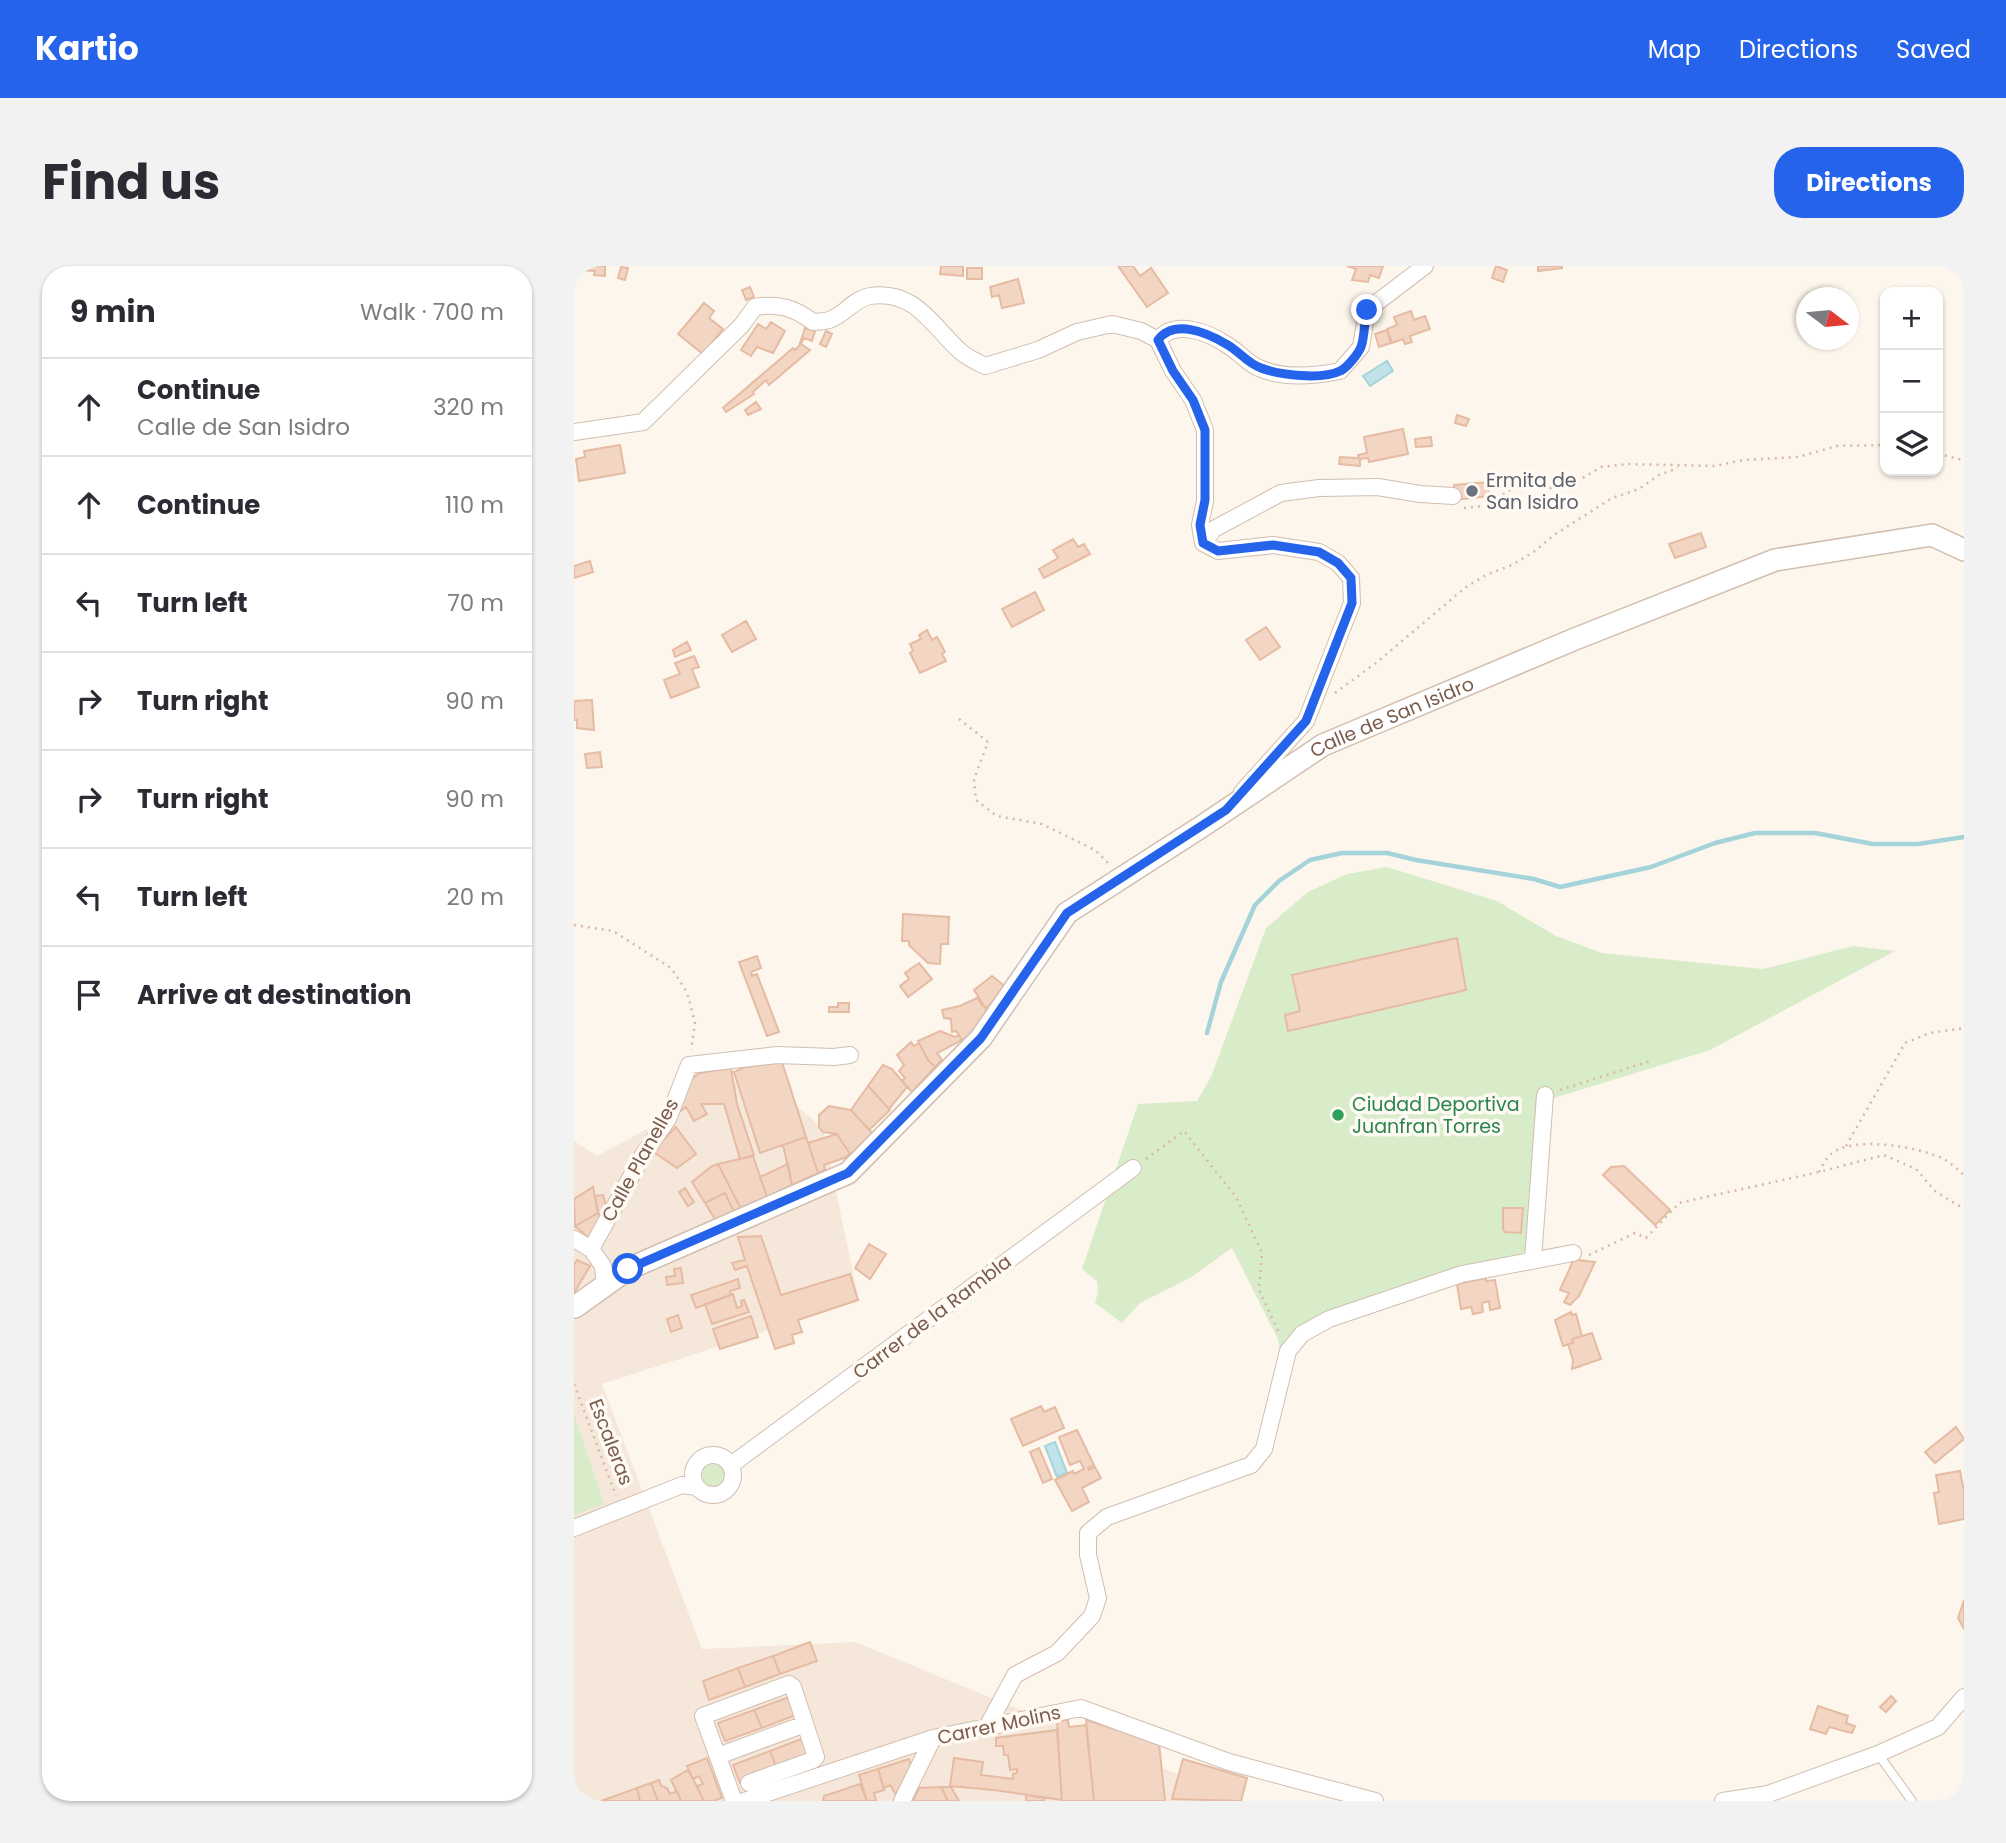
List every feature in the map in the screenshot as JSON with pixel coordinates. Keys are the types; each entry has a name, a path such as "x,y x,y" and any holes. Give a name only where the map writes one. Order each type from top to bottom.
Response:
{"street":[{"path":"1158,340 1163,333 1174,329 1197,330 1226,344 1258,368 1287,374 1318,375 1340,371 1361,347 1367,310 1425,266"},
{"path":"574,432 643,422 741,326 755,307 770,304 796,309 813,322 829,320 843,313 860,298 886,294 908,300 963,354 985,366 1038,350 1077,332 1112,324 1141,331 1158,340 1173,371 1193,400 1205,430 1205,500 1200,525 1203,543"},
{"path":"1203,543 1214,529 1281,493 1319,488 1378,487 1453,496"},
{"name":"Calle de San Isidro","path":"575,1308 628,1269 848,1173 981,1038 1067,913 1323,745 1575,639 1775,560 1932,534 1964,550"},
{"path":"1203,543 1218,551 1273,545 1319,552 1338,563 1351,578 1352,603 1306,721 1226,810"},
{"path":"689,1065 777,1055 850,1055"},
{"name":"Calle Planelles","path":"591,1249 643,1155 668,1119 689,1065"},
{"path":"1533,1260 1545,1095"},
{"name":"Carrer de la Rambla","path":"731,1465 1133,1168"},
{"path":"574,1239 591,1249 603,1266 605,1287"},
{"path":"988,1726 1015,1675 1057,1653 1093,1616 1098,1598 1088,1555 1088,1533 1107,1517 1251,1465 1264,1449 1288,1351 1303,1334 1329,1319 1462,1274 1573,1253"},
{"path":"574,1528 690,1486 709,1495 722,1493 731,1484 731,1465 720,1456 707,1455 696,1464 690,1486"},
{"path":"734,1801 703,1716 787,1684 793,1687 815,1759 749,1783"},
{"path":"1723,1801 1768,1794 1878,1754 1938,1727 1964,1697"},
{"name":"Carrer Molins","path":"744,1801 933,1738 1081,1708 1229,1762 1375,1801"},
{"path":"718,1756 805,1724"},
{"path":"902,1801 933,1738"}],"lane":[{"path":"1878,1754 1912,1801"}],"path":[{"path":"1453,496 1456,509 1483,506 1514,488 1534,485 1551,488 1576,482 1601,467 1627,464 1715,466 1743,460 1815,454 1837,446 1880,445"},
{"path":"1943,455 1964,460"},
{"path":"1335,693 1376,663 1466,587 1535,551 1554,534 1612,498 1639,489 1659,475 1681,467"},
{"path":"959,719 988,742 974,779 976,800 996,816 1042,824 1095,850 1122,878"},
{"path":"574,925 613,931 671,968 687,992 695,1023 689,1065"},
{"path":"1846,1146 1905,1043 1930,1032 1964,1028"},
{"path":"1545,1095 1650,1061"},
{"path":"1133,1168 1184,1131 1236,1197 1262,1253 1259,1290 1288,1351"},
{"path":"1819,1172 1830,1154 1846,1146 1885,1144 1923,1151 1946,1159 1964,1175"},
{"path":"1573,1253 1591,1255 1635,1233 1646,1238 1679,1203 1819,1172 1884,1154 1916,1169 1935,1191 1964,1209"},
{"name":"Escaleras","path":"574,1384 622,1510"}],"shaded area":[{"path":"757,1070 823,1129 859,1301 602,1384 702,1649 855,1642 1192,1780 1193,1801 574,1801 574,1141 597,1156"}],"green space":[{"name":"Ciudad Deportiva Juanfran Torres","path":"1387,867 1497,901 1556,936 1602,953 1763,969 1853,946 1895,951 1710,1050 1538,1103 1529,1252 1524,1256 1481,1265 1472,1263 1468,1268 1312,1324 1282,1360 1278,1339 1232,1248 1190,1278 1140,1303 1122,1323 1095,1303 1097,1281 1082,1269 1138,1104 1197,1101 1211,1077 1266,928 1308,892 1347,874"},
{"path":"574,1413 604,1504 574,1515"},
{"path":"714,1463 722,1467 726,1475 722,1483 714,1487 706,1483 702,1475 706,1467"}],"water":[{"path":"1387,361 1393,371 1370,386 1363,376"},
{"path":"1055,1442 1067,1473 1057,1477 1045,1446"}],"building":[{"path":"575,266 605,266 605,276 594,275 595,271 575,270"},
{"path":"941,266 963,266 963,276 940,274"},
{"path":"1118,266 1133,266 1140,276 1151,268 1168,293 1147,307"},
{"path":"1347,266 1383,266 1379,278 1370,275 1368,282 1352,280 1356,269"},
{"path":"1496,266 1507,270 1503,282 1492,278"},
{"path":"1538,266 1562,266 1562,268 1538,271"},
{"path":"621,267 628,268 625,280 618,278"},
{"path":"967,268 982,268 982,279 967,279"},
{"path":"1018,279 1024,303 1002,308 999,295 992,297 990,287"},
{"path":"750,287 754,297 746,300 742,290"},
{"path":"704,303 714,311 709,318 723,329 703,354 678,334"},
{"path":"1411,311 1414,320 1425,316 1430,329 1410,336 1412,342 1405,344 1403,339 1392,343 1387,329 1397,325 1394,317"},
{"path":"771,322 785,331 773,353 757,347 751,356 741,350 758,324 766,329"},
{"path":"805,328 815,331 812,341 804,338 801,344 810,350 769,385 766,380 754,394 726,412 723,408 793,348 795,350 799,346"},
{"path":"1387,330 1391,343 1379,347 1375,334"},
{"path":"826,331 832,334 826,347 820,344"},
{"path":"756,402 761,409 748,415 745,410"},
{"path":"1457,415 1469,419 1466,426 1455,423"},
{"path":"1403,429 1408,454 1369,462 1368,458 1360,459 1360,466 1339,464 1340,457 1359,458 1358,455 1367,453 1364,437"},
{"path":"1431,437 1432,446 1416,447 1415,439"},
{"path":"620,445 625,473 579,481 576,459 585,457 584,451"},
{"name":"Ermita de San Isidro","path":"1488,482 1489,496 1455,500 1454,485"},
{"path":"1701,533 1706,547 1675,558 1669,544"},
{"path":"1073,539 1078,547 1084,544 1090,554 1044,578 1039,569 1058,558 1053,550"},
{"path":"590,561 593,572 574,578 574,566"},
{"path":"1035,592 1044,610 1012,627 1002,609"},
{"path":"746,621 756,639 732,652 722,635"},
{"path":"1266,627 1280,647 1260,660 1246,640"},
{"path":"927,630 932,640 937,637 945,652 942,654 946,661 920,673 910,653 913,651 910,644 921,639 919,635"},
{"path":"687,642 691,650 675,657 673,650"},
{"path":"694,656 699,667 692,669 699,687 671,698 664,680 680,674 675,663"},
{"path":"592,700 594,730 577,728 574,701"},
{"path":"600,752 602,767 587,768 585,754"},
{"path":"903,914 949,917 948,944 941,944 940,964 928,963 909,945 909,941 902,941"},
{"path":"1457,938 1466,990 1288,1031 1285,1015 1300,1011 1292,975"},
{"path":"757,956 761,968 751,972 752,976 757,974 779,1032 767,1036 739,962"},
{"path":"919,963 932,979 908,997 900,986 909,979 905,973"},
{"path":"992,976 1006,987 986,1009 974,990"},
{"path":"977,998 990,1010 968,1037 962,1040 956,1031 952,1032 951,1019 944,1018 942,1010"},
{"path":"838,1003 849,1003 849,1012 829,1012 829,1007 838,1007"},
{"path":"940,1031 955,1037 959,1035 962,1040 937,1053 942,1060 935,1067 918,1041"},
{"path":"911,1042 914,1046 919,1043 935,1067 912,1092 902,1081 905,1078 899,1071 904,1065 897,1055"},
{"path":"782,1062 806,1137 760,1153 734,1072 745,1067"},
{"path":"883,1065 892,1069 907,1087 889,1109 868,1086"},
{"path":"731,1068 737,1104 754,1155 740,1159 724,1104 701,1104 707,1114 694,1121 686,1107 673,1117 691,1080 699,1073"},
{"path":"868,1086 890,1110 869,1130 851,1110"},
{"path":"829,1106 851,1110 873,1134 850,1154 837,1134 823,1132 819,1127 819,1115"},
{"path":"676,1127 696,1154 677,1168 652,1151"},
{"path":"837,1134 850,1154 824,1165 825,1170 818,1173 808,1143"},
{"path":"806,1137 818,1173 792,1185 783,1145"},
{"path":"753,1156 767,1197 741,1209 718,1164"},
{"path":"718,1164 741,1209 734,1212 725,1193 705,1203 692,1182"},
{"path":"788,1164 792,1185 767,1197 760,1177"},
{"path":"1624,1166 1670,1210 1655,1225 1603,1175 1611,1167"},
{"path":"593,1187 598,1213 575,1226 574,1199"},
{"path":"685,1188 694,1202 688,1206 679,1192"},
{"path":"725,1193 734,1212 716,1221 705,1203"},
{"path":"603,1195 607,1209 602,1218 598,1213 595,1196"},
{"path":"1503,1208 1523,1208 1521,1233 1505,1232"},
{"path":"598,1213 602,1218 590,1239 575,1226"},
{"path":"761,1236 781,1295 850,1274 858,1300 798,1320 802,1332 792,1335 794,1343 775,1349 747,1266 735,1270 732,1263 745,1260 738,1237"},
{"path":"869,1244 886,1254 870,1279 855,1268"},
{"path":"577,1260 590,1266 574,1293 574,1265"},
{"path":"1573,1261 1595,1262 1579,1296 1570,1305 1564,1302 1569,1293 1560,1290"},
{"path":"681,1268 683,1283 667,1285 666,1277 675,1276 674,1269"},
{"path":"1486,1278 1486,1281 1495,1280 1500,1308 1490,1310 1489,1301 1482,1303 1483,1312 1473,1314 1471,1307 1461,1309 1457,1284"},
{"path":"738,1279 740,1288 730,1291 731,1295 696,1308 691,1295"},
{"path":"733,1294 737,1308 742,1306 741,1301 744,1300 749,1312 712,1324 705,1304"},
{"path":"1571,1312 1572,1315 1576,1314 1582,1336 1563,1346 1555,1320"},
{"path":"678,1315 682,1328 671,1332 667,1319"},
{"path":"751,1316 758,1337 720,1349 713,1329"},
{"path":"1592,1333 1601,1359 1572,1369 1573,1360 1568,1344 1573,1343 1572,1339"},
{"path":"1041,1406 1044,1412 1055,1407 1064,1428 1023,1446 1011,1419"},
{"path":"1956,1427 1964,1439 1935,1463 1925,1452"},
{"path":"1077,1430 1094,1465 1088,1468 1089,1470 1095,1467 1101,1478 1082,1488 1089,1502 1072,1511 1055,1480 1084,1469 1080,1461 1070,1465 1059,1437"},
{"path":"1039,1448 1052,1479 1043,1483 1030,1452"},
{"path":"1960,1471 1964,1491 1964,1519 1939,1524 1934,1493 1939,1492 1936,1475"},
{"path":"1964,1600 1964,1629 1958,1618"},
{"path":"810,1642 817,1661 780,1674 773,1656"},
{"path":"773,1656 780,1674 745,1687 738,1668"},
{"path":"738,1668 745,1687 709,1700 703,1681"},
{"path":"1891,1696 1896,1701 1886,1712 1880,1707"},
{"path":"789,1697 796,1715 762,1728 754,1710"},
{"path":"1818,1706 1848,1716 1846,1723 1855,1726 1852,1733 1829,1727 1826,1734 1810,1729"},
{"path":"754,1710 762,1728 725,1741 718,1723"},
{"path":"1068,1720 1069,1727 1086,1725 1094,1801 1062,1801 1057,1721"},
{"path":"1086,1720 1159,1743 1165,1801 1094,1801"},
{"path":"1057,1730 1062,1800 950,1786 954,1758 983,1762 981,1775 1013,1779 1017,1769 1010,1770 1008,1755 1004,1755 1003,1746 996,1746 996,1738"},
{"path":"804,1738 811,1757 777,1769 770,1751"},
{"path":"770,1751 777,1769 740,1783 733,1765"},
{"path":"707,1758 722,1798 713,1801 704,1801 697,1786 703,1784 699,1776 693,1779 687,1766"},
{"path":"909,1759 911,1765 896,1795 890,1785 884,1788 878,1769"},
{"path":"1183,1759 1247,1778 1241,1801 1172,1799"},
{"path":"878,1769 884,1790 874,1793 876,1801 867,1801 859,1775"},
{"path":"688,1770 704,1801 681,1801 671,1780"},
{"path":"659,1780 661,1786 667,1788 670,1794 677,1791 681,1801 658,1801 651,1783"},
{"path":"651,1783 658,1801 640,1801 637,1788"},
{"path":"860,1784 867,1801 823,1801 824,1796"},
{"path":"941,1787 951,1787 959,1801 948,1801"},
{"path":"941,1787 948,1801 913,1801 919,1788"},
{"path":"637,1788 640,1801 601,1801"},
{"path":"1026,1795 1044,1798 1044,1801 1026,1801"}],"waterway":[{"path":"1207,1033 1221,982 1255,905 1279,881 1310,860 1342,853 1387,853 1534,879 1560,887 1651,867 1715,843 1755,833 1815,833 1873,844 1918,844 1964,837"}],"place":[{"name":"Ermita de San Isidro","path":"1472,491"},
{"name":"Ciudad Deportiva Juanfran Torres","path":"1338,1115"}],"route":[{"path":"628,1269 848,1173 981,1038 1067,913 1226,810 1306,721 1352,603 1351,578 1338,563 1319,552 1273,545 1218,551 1203,543 1200,525 1205,500 1205,430 1193,400 1173,371 1158,340 1163,333 1174,329 1197,330 1226,344 1258,368 1287,374 1318,375 1340,371 1350,362 1361,347 1367,310"}]}
